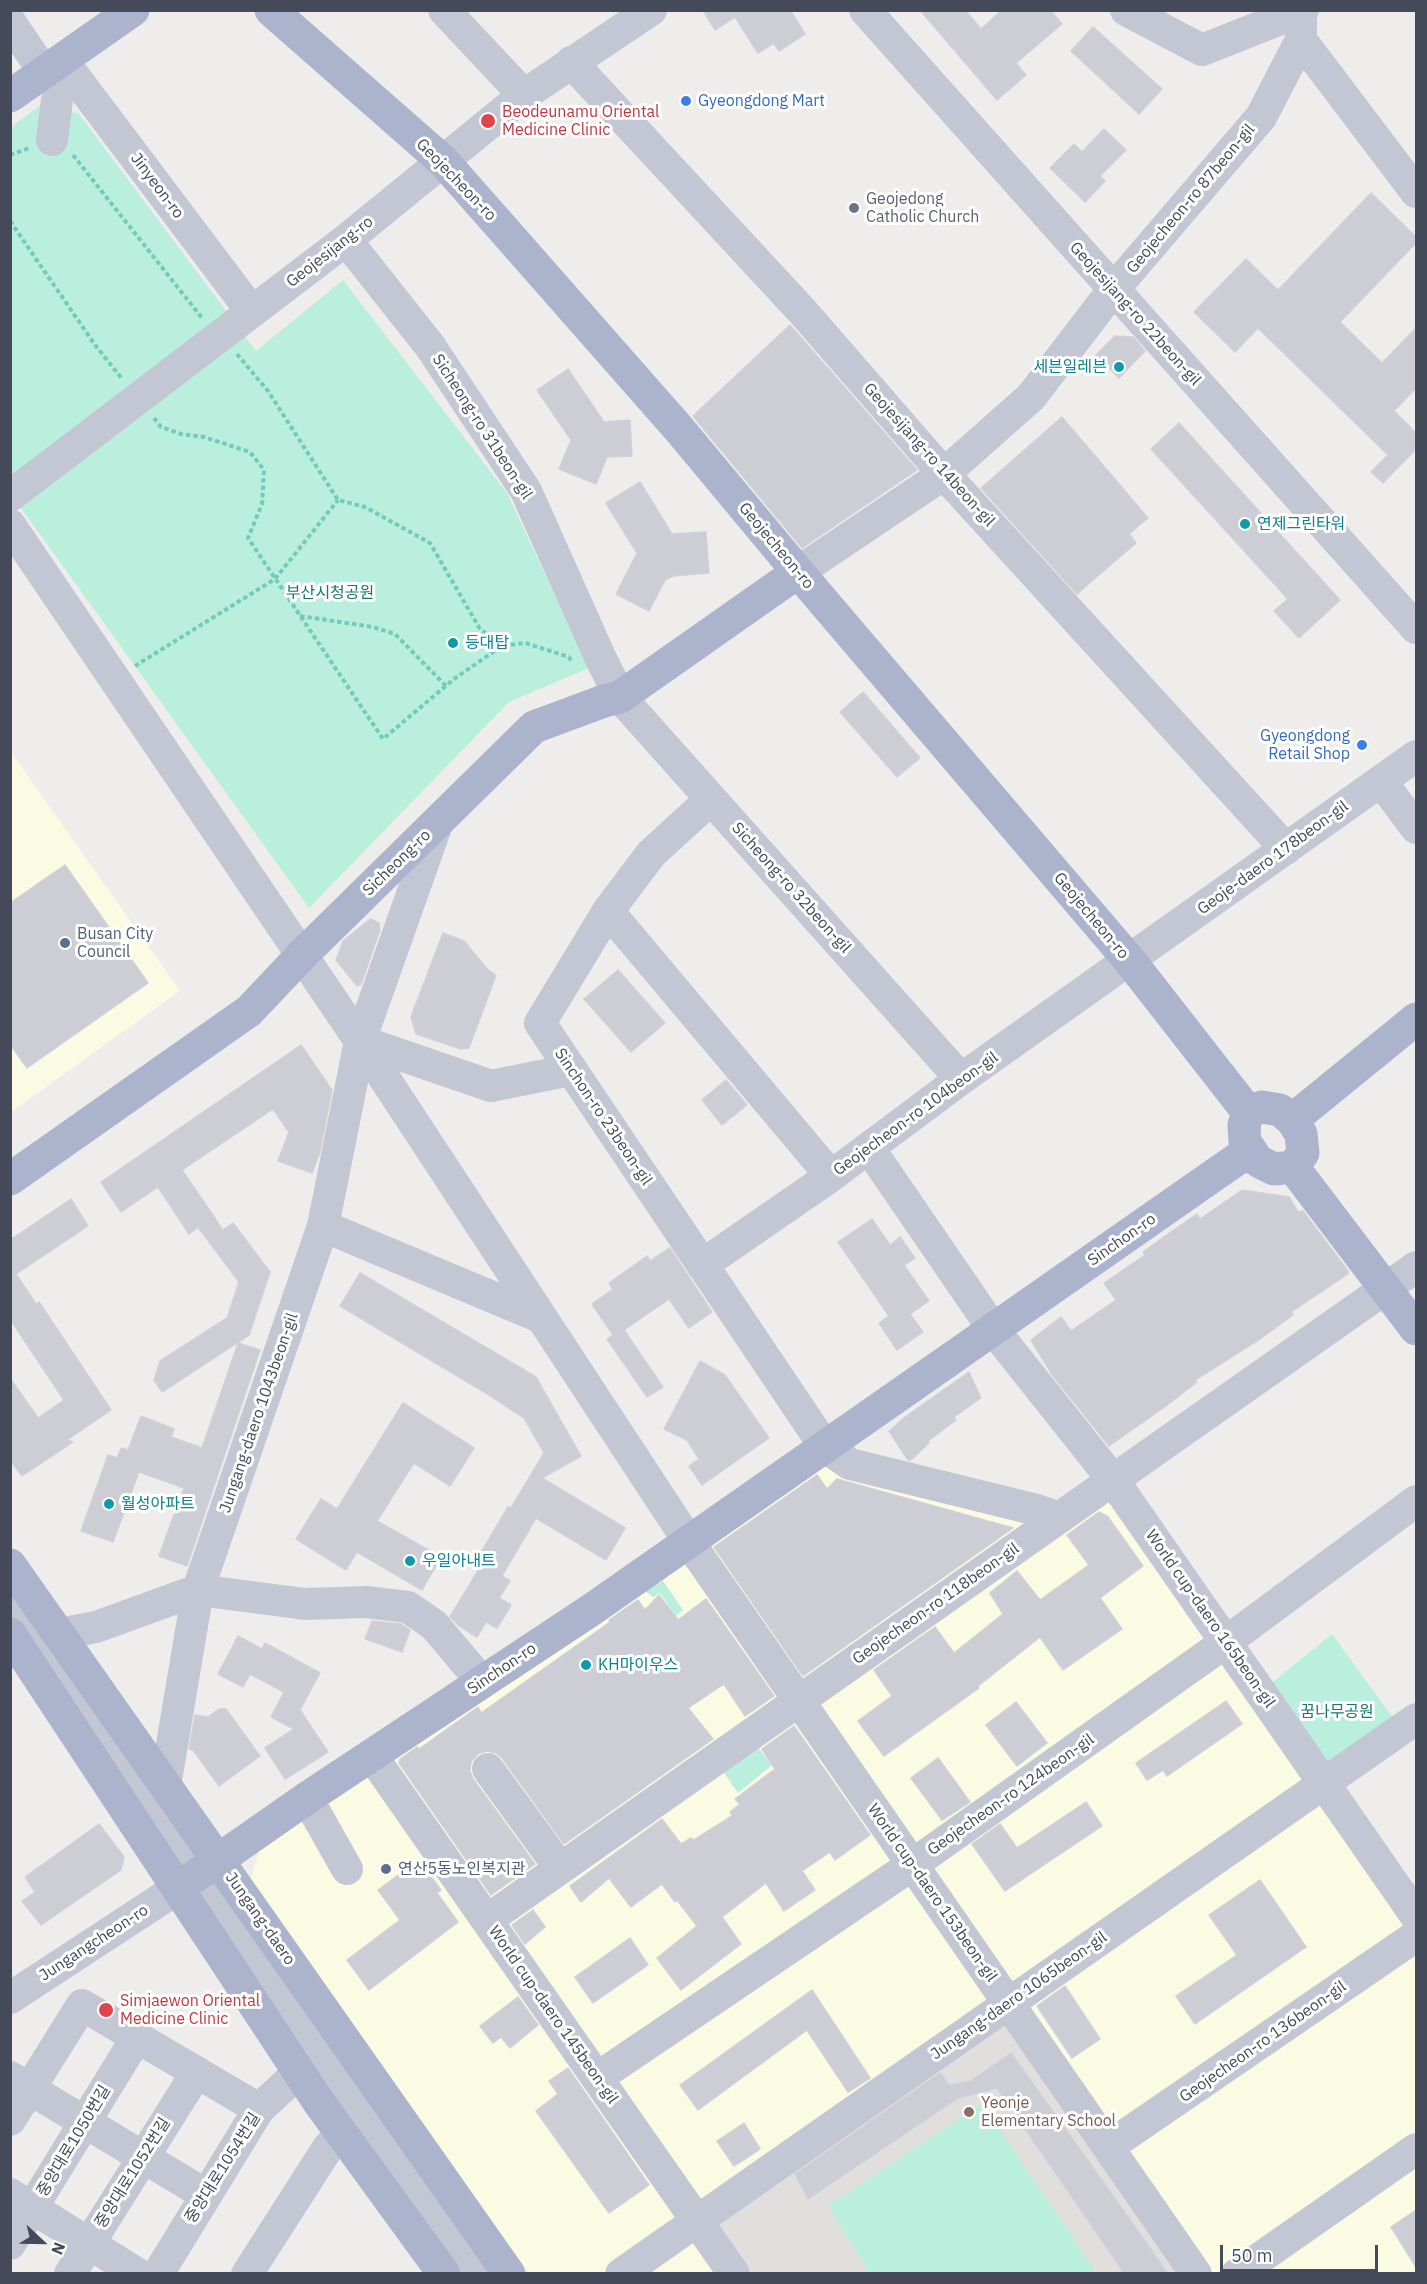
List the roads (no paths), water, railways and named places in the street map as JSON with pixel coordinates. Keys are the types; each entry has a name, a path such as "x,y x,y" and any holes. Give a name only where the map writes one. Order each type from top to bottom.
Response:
{"main road":[{"path":"10,96 133,10"},
{"name":"Geojecheon-ro","path":"271,10 444,162 679,429 1130,961 1248,1112"},
{"name":"Sicheong-ro","path":"10,1179 249,1011 534,727 620,697 798,572"},
{"path":"1292,1120 1416,1020"},
{"path":"1262,1107 1280,1110 1292,1120 1300,1134 1303,1153 1293,1167 1274,1169 1258,1161 1245,1142 1244,1125 1248,1112 1262,1107"},
{"name":"Sinchon-ro","path":"198,1873 689,1542 1250,1150"},
{"path":"1293,1167 1416,1329"},
{"name":"Jungang-daero","path":"10,1565 165,1786 198,1873 299,2072 444,2274"},
{"name":"Jungang-daero","path":"16,1649 198,1873 509,2274"}],"street":[{"path":"444,10 524,95"},
{"name":"Geojesijang-ro","path":"10,496 132,391 213,328 252,312 444,162 524,95 651,10"},
{"name":"Geojesijang-ro 22beon-gil","path":"865,10 1113,290 1413,613"},
{"path":"1126,10 1202,50 1302,21 1416,192"},
{"name":"Geojecheon-ro 87beon-gil","path":"798,572 944,474 1031,397 1113,290 1261,117 1302,21"},
{"name":"Jinyeon-ro","path":"10,22 56,64 252,312"},
{"name":"Geojesijang-ro 14beon-gil","path":"571,62 803,312 944,474 1286,849"},
{"path":"52,140 56,64"},
{"name":"Sicheong-ro 31beon-gil","path":"346,240 430,346 526,490 620,697"},
{"path":"10,525 360,1041 689,1542"},
{"name":"Sicheong-ro 32beon-gil","path":"620,697 961,1079"},
{"name":"Geoje-daero 178beon-gil","path":"1130,961 1416,756"},
{"path":"1381,781 1416,828"},
{"name":"Sinchon-ro 23beon-gil","path":"711,799 651,854 608,911 540,1023 825,1447"},
{"name":"Jungang-daero 1043beon-gil","path":"165,1786 198,1590 323,1226 360,1041 437,824"},
{"path":"608,911 831,1176"},
{"name":"Geojecheon-ro 104beon-gil","path":"702,1265 831,1176 961,1079 1130,961"},
{"path":"360,1041 491,1086 571,1070"},
{"path":"869,1148 993,1329"},
{"path":"323,1226 540,1317"},
{"name":"Geojecheon-ro 118beon-gil","path":"487,1920 1416,1267"},
{"name":"World cup-daero 165beon-gil","path":"993,1329 1113,1480 1416,1916"},
{"path":"825,1447 850,1464 1059,1518"},
{"name":"Geojecheon-ro 124beon-gil","path":"597,2078 912,1865 1226,1642 1416,1502"},
{"name":"World cup-daero 153beon-gil","path":"689,1542 1196,2274"},
{"path":"59,1634 96,1627 198,1590 304,1604 366,1602 408,1607 434,1625 482,1682"},
{"path":"10,1607 198,1873 475,2274"},
{"name":"Jungang-daero 1065beon-gil","path":"621,2274 1416,1719"},
{"name":"World cup-daero 145beon-gil","path":"372,1756 734,2274"},
{"path":"488,1769 560,1868"},
{"path":"308,1798 347,1869"},
{"name":"Jungangcheon-ro","path":"10,1998 198,1873"},
{"name":"Geojecheon-ro 136beon-gil","path":"1108,2147 1416,1936"},
{"path":"10,2120 20,2083 82,2005 259,2109"},
{"name":"중앙대로1050번길","path":"10,2244 22,2201 85,2122 137,2037"},
{"name":"중앙대로1052번길","path":"70,2274 197,2072"},
{"name":"중앙대로1054번길","path":"158,2274 259,2109 299,2072"},
{"path":"20,2083 206,2196"},
{"path":"247,2274 327,2149 342,2132"},
{"path":"1237,2274 1416,2149"},
{"path":"22,2201 138,2274"}],"place":[{"name":"Gyeongdong Mart","path":"686,101"},
{"name":"Beodeunamu Oriental Medicine Clinic","path":"488,121"},
{"name":"Geojedong Catholic Church","path":"854,208"},
{"name":"세븐일레븐","path":"1119,367"},
{"name":"연제그린타워","path":"1245,524"},
{"name":"등대탑","path":"453,643"},
{"name":"Gyeongdong Retail Shop","path":"1362,745"},
{"name":"Busan City Council","path":"65,943"},
{"name":"월성아파트","path":"109,1504"},
{"name":"우일아내트","path":"410,1561"},
{"name":"KH마이우스","path":"586,1665"},
{"name":"연산5동노인복지관","path":"386,1869"},
{"name":"Simjaewon Oriental Medicine Clinic","path":"106,2010"},
{"name":"Yeonje Elementary School","path":"969,2112"}],"park label":[{"name":"부산시청공원","path":"330,593"},
{"name":"꿈나무공원","path":"1337,1712"}]}
